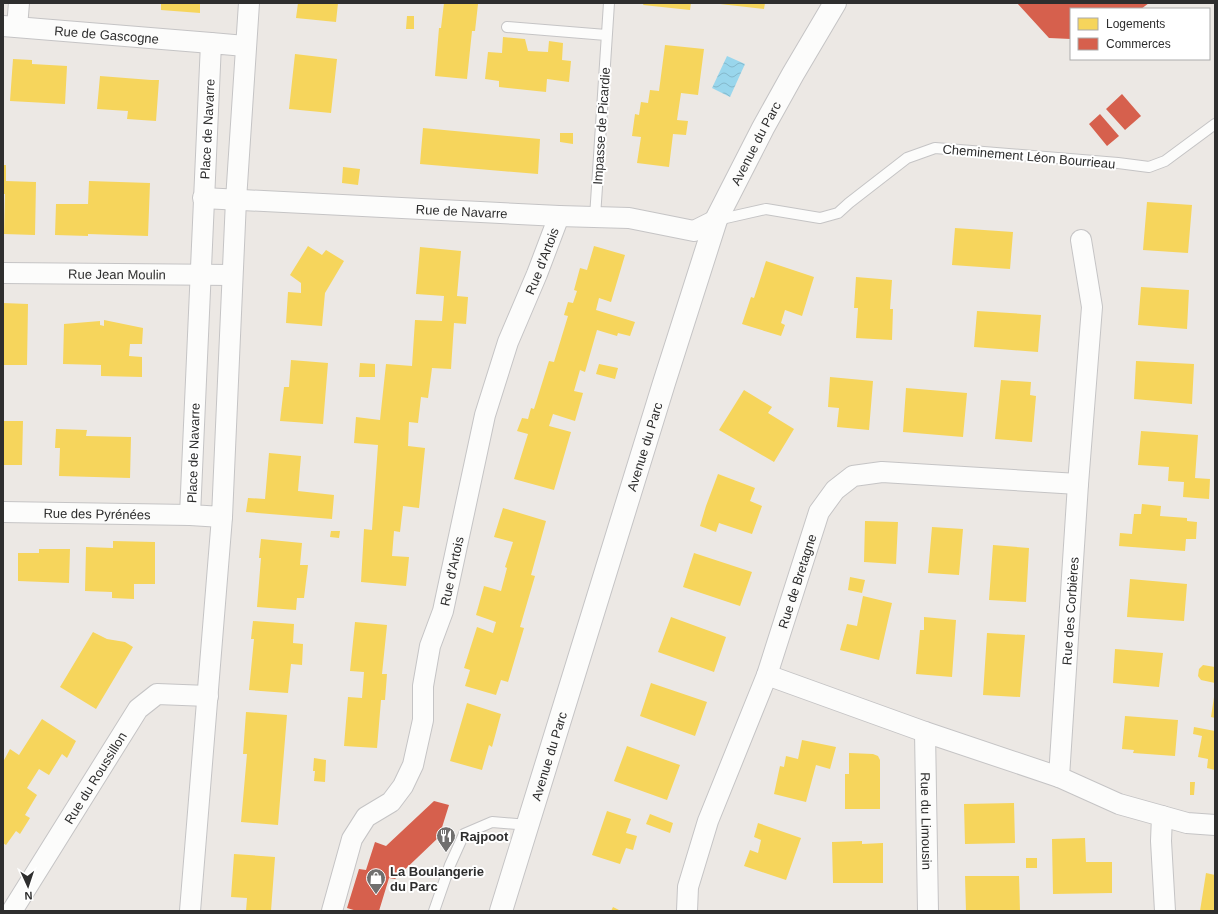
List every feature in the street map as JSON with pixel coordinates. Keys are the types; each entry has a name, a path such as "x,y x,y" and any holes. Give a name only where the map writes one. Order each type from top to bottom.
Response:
{"street":[{"path":"10,27 19,3"},
{"path":"190,911 222,517 232,275 245,46 249,3"},
{"name":"Avenue du Parc","path":"502,911 664,383 716,220 789,81 835,3"},
{"name":"Rue de Gascogne","path":"10,27 211,43"},
{"path":"211,43 245,46"},
{"name":"Place de Navarre","path":"211,43 190,514 222,517"},
{"name":"Rue de Navarre","path":"204,198 559,216 629,218 694,231 716,220"},
{"name":"Rue d'Artois","path":"332,911 352,839 366,817 391,802 403,786 413,765 423,720 423,686 430,646 443,611 486,414 508,342 537,274 559,216"},
{"name":"Rue des Corbières","path":"1059,777 1078,484 1092,307 1081,240"},
{"name":"Rue Jean Moulin","path":"3,273 232,275"},
{"name":"Rue de Bretagne","path":"687,911 688,887 708,821 767,675 818,512 835,490 853,476 882,472 1078,484"},
{"name":"Rue des Pyrénées","path":"3,512 190,514"},
{"path":"767,675 925,732 1059,777 1119,804 1187,823 1215,825"},
{"name":"Rue du Roussillon","path":"12,911 138,709 157,694 208,696"},
{"name":"Rue du Limousin","path":"925,732 928,911"},
{"path":"1162,816 1161,841 1165,911"}],"lane":[{"name":"Impasse de Picardie","path":"595,217 609,3"},
{"path":"507,27 606,35"},
{"name":"Cheminement Léon Bourrieau","path":"716,220 766,209 820,218 838,213 907,158 935,148 1149,167 1165,161 1215,124"},
{"path":"434,911 450,865 464,834 492,822 528,825"}],"water":[{"path":"727,56 745,64 730,97 712,88"}],"building: Logements":[{"path":"161,3 200,3 200,13 161,10"},
{"path":"298,3 338,3 336,22 296,18"},
{"path":"444,3 478,4 475,31 472,31 467,79 435,76 439,28 441,28"},
{"path":"644,3 691,3 690,10 643,5"},
{"path":"765,3 764,9 720,4"},
{"path":"407,16 414,16 414,29 406,29"},
{"path":"503,37 525,39 528,51 548,52 549,41 563,43 562,60 571,61 569,82 547,79 546,92 499,87 499,81 485,79 488,52 502,53"},
{"path":"665,45 704,49 698,95 681,93 677,120 688,121 686,135 673,134 669,167 637,163 641,137 632,136 635,114 639,115 641,102 648,103 650,90 659,91"},
{"path":"295,54 337,59 331,113 289,109"},
{"path":"13,59 32,60 32,64 67,66 65,104 10,101"},
{"path":"100,76 159,80 156,121 127,119 128,111 97,109"},
{"path":"423,128 540,139 538,174 420,164"},
{"path":"560,133 573,133 573,144 560,142"},
{"path":"3,165 6,165 6,181 36,182 35,235 4,234 5,194 3,194"},
{"path":"343,167 360,169 358,185 342,183"},
{"path":"89,181 150,183 148,236 88,234 88,236 55,235 56,204 88,204"},
{"path":"1147,202 1192,205 1188,253 1143,250"},
{"path":"955,228 1013,232 1010,269 952,265"},
{"path":"308,246 322,255 326,250 344,261 325,293 322,326 286,323 288,292 301,293 301,283 290,275"},
{"path":"594,246 625,255 611,302 599,298 596,310 635,322 630,336 618,333 617,336 597,330 585,372 580,370 574,391 583,393 575,421 553,414 549,426 571,432 554,490 514,479 528,434 517,431 522,418 528,419 531,408 534,409 549,361 554,362 568,316 564,315 568,302 573,303 577,291 574,290 580,268 587,270"},
{"path":"420,247 461,251 457,296 468,297 466,324 454,323 451,369 432,368 428,398 421,397 418,423 409,422 408,446 425,448 419,508 403,506 400,532 394,531 392,556 409,557 406,586 361,582 364,529 372,530 378,445 354,443 356,417 380,420 386,364 412,366 415,320 442,321 444,296 416,294"},
{"path":"766,261 814,277 802,316 785,310 781,323 785,325 781,336 742,324 751,297 754,298"},
{"path":"856,277 892,280 890,309 893,309 892,340 856,338 858,308 854,308"},
{"path":"1141,287 1189,290 1187,329 1138,325"},
{"path":"3,303 28,304 27,365 3,365"},
{"path":"977,311 1041,315 1038,352 974,347"},
{"path":"104,320 143,328 142,344 130,344 129,356 142,357 142,377 101,376 101,365 63,364 64,324 100,321 100,325 104,326"},
{"path":"291,360 328,363 323,424 280,421 284,387 289,387"},
{"path":"1136,361 1194,364 1192,404 1134,399"},
{"path":"360,363 375,364 375,377 359,377"},
{"path":"599,364 618,368 615,379 596,374"},
{"path":"830,377 873,381 869,430 837,427 839,408 828,407"},
{"path":"1001,380 1031,382 1030,395 1036,396 1032,442 995,439"},
{"path":"906,388 967,393 963,437 903,432"},
{"path":"744,390 772,407 768,413 794,429 774,462 719,430"},
{"path":"3,421 23,421 22,465 3,465"},
{"path":"56,429 87,430 86,436 131,437 130,478 59,476 60,448 55,448"},
{"path":"1141,431 1198,435 1195,478 1210,479 1209,499 1183,497 1184,482 1168,481 1169,467 1138,465"},
{"path":"269,453 301,456 298,491 334,495 332,519 246,512 248,498 265,499"},
{"path":"718,474 755,488 750,501 762,506 752,534 719,523 716,532 700,526"},
{"path":"1142,504 1161,506 1160,516 1187,518 1187,521 1197,522 1196,539 1186,539 1185,551 1119,546 1120,533 1132,534 1134,514 1141,514"},
{"path":"503,508 546,521 531,575 535,576 520,627 524,628 508,682 501,680 496,695 465,686 470,670 464,668 477,627 493,633 496,622 476,615 484,586 501,591 507,568 505,567 513,542 494,537"},
{"path":"865,521 898,522 896,564 864,562"},
{"path":"932,527 963,529 959,575 928,573"},
{"path":"331,531 340,531 339,538 330,537"},
{"path":"261,539 302,543 300,565 308,565 304,598 297,598 296,610 257,607"},
{"path":"113,541 155,542 155,584 134,584 134,599 112,598 112,592 85,591 86,547 113,548"},
{"path":"993,545 1029,548 1026,602 989,600"},
{"path":"39,549 70,549 69,583 18,581 18,553 39,553"},
{"path":"694,553 752,572 740,606 683,587"},
{"path":"850,577 865,580 862,593 848,590"},
{"path":"1130,579 1187,584 1184,621 1127,617"},
{"path":"863,596 892,603 879,660 840,650 847,624 857,626"},
{"path":"671,617 726,637 714,672 658,652"},
{"path":"924,617 956,620 952,677 916,674 920,630 924,630"},
{"path":"253,621 294,624 293,643 303,644 302,665 291,664 288,693 249,690 254,639 251,639"},
{"path":"355,622 387,625 382,674 387,674 385,700 381,700 377,748 344,746 348,697 362,698 364,672 350,671"},
{"path":"93,632 107,639 125,642 133,647 96,709 60,687"},
{"path":"987,633 1025,635 1020,697 983,695"},
{"path":"1115,649 1163,653 1159,687 1113,683"},
{"path":"1203,665 1215,667 1215,683 1201,680 1198,676 1199,669"},
{"path":"651,683 707,702 695,736 640,716"},
{"path":"1215,697 1215,718 1211,717"},
{"path":"467,703 501,714 492,747 489,745 482,770 450,761"},
{"path":"246,712 287,715 278,825 241,822 247,754 243,754"},
{"path":"1125,716 1178,720 1175,756 1133,753 1134,750 1122,749"},
{"path":"42,719 76,741 67,758 62,754 49,775 39,769 27,788 37,795 25,815 30,818 20,834 16,831 6,845 3,843 3,762 10,749 19,755"},
{"path":"1194,727 1215,731 1215,770 1207,768 1208,759 1198,757 1202,736 1193,734"},
{"path":"802,740 836,747 830,769 816,765 806,802 774,794 780,766 784,767 786,756 798,759"},
{"path":"627,746 680,765 667,800 614,781"},
{"path":"849,753 873,754 878,756 880,760 880,809 845,809 845,774 849,774"},
{"path":"314,758 326,760 325,782 314,781"},
{"path":"1190,782 1195,782 1194,795 1190,795"},
{"path":"1014,803 1015,843 965,844 964,804"},
{"path":"607,811 631,819 626,833 637,836 633,850 626,848 620,864 592,855"},
{"path":"650,814 673,823 670,833 646,824"},
{"path":"758,823 801,838 786,880 744,866 750,850 758,853 761,840 754,837"},
{"path":"1085,838 1086,862 1112,862 1112,893 1053,894 1052,839"},
{"path":"862,841 862,844 883,843 883,883 833,883 832,842"},
{"path":"234,854 275,857 271,911 246,911 247,898 231,897"},
{"path":"1026,858 1037,858 1037,868 1026,868"},
{"path":"1206,873 1215,875 1215,911 1200,911"},
{"path":"965,876 1019,876 1020,911 966,911"},
{"path":"613,907 621,911 611,911"}],"building: Commerces":[{"path":"1017,3 1149,3 1142,8 1070,8 1070,39 1049,38"},
{"path":"1122,94 1141,116 1125,130 1106,109"},
{"path":"1100,114 1119,136 1107,146 1089,124"},
{"path":"434,801 449,805 439,837 395,879 389,878 379,911 357,911 347,908 359,869 366,870 375,842 386,846"}],"place":[{"name":"Rajpoot","path":"446,853"},
{"name":"La Boulangerie du Parc","path":"376,895"}]}
